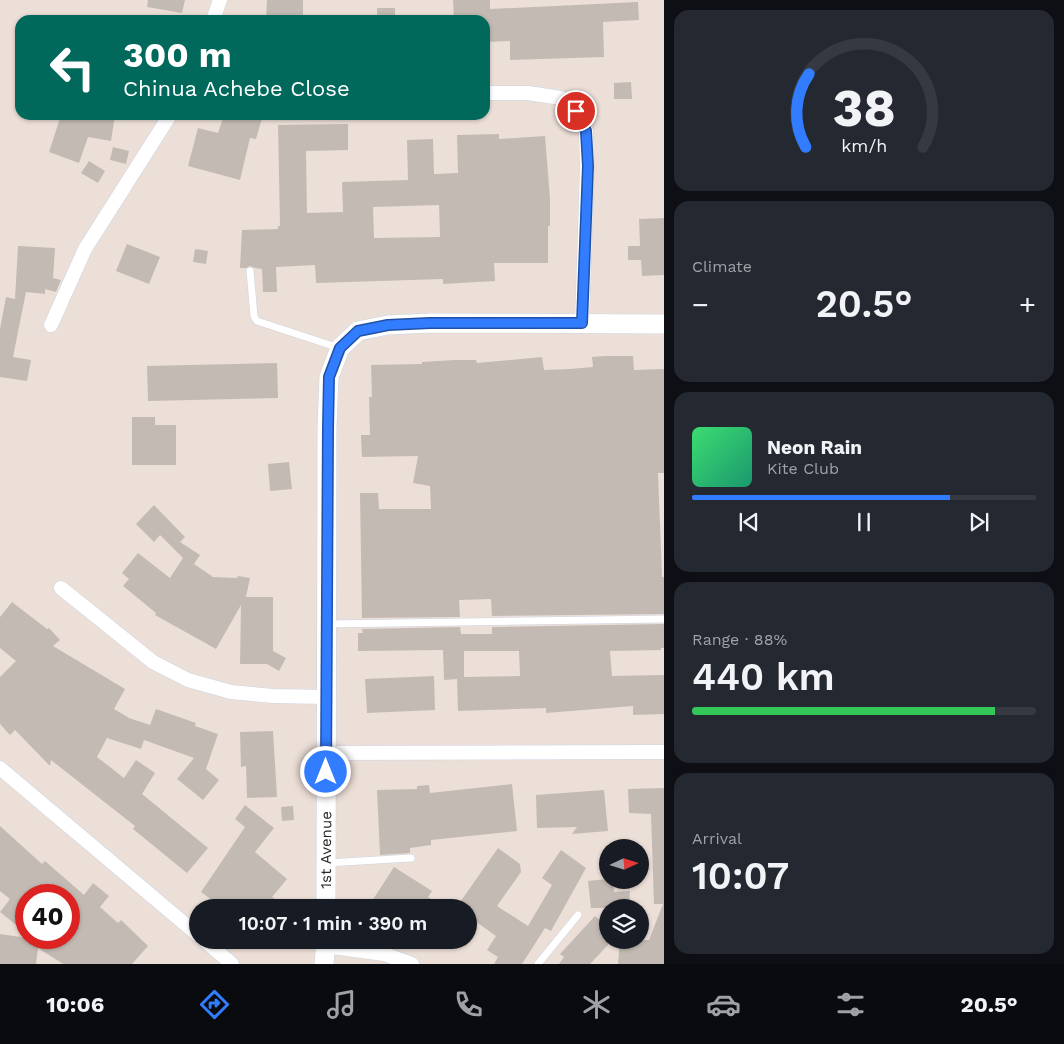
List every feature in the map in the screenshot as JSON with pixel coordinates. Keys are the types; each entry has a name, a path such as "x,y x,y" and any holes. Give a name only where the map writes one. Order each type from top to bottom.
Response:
{"street":[{"path":"216,15 220,0"},
{"path":"490,93 528,93 561,98 576,111 586,131 588,166 582,323"},
{"path":"51,325 85,250 167,120"},
{"name":"1st Avenue","path":"326,899 326,624 329,377 340,348 358,331 388,325 430,323 664,324"},
{"path":"61,588 154,662 188,680 231,692 273,696 326,697"},
{"path":"326,753 664,752"},
{"path":"0,768 189,927"},
{"path":"214,949 232,964"},
{"path":"325,950 384,954 412,964"}],"lane":[{"path":"250,271 254,316 257,321 289,333 340,348"},
{"path":"326,624 664,619"},
{"path":"326,864 412,858"},
{"path":"538,964 578,915"}],"building":[{"path":"148,0 185,0 182,13 147,7"},
{"path":"267,0 303,0 303,15 266,15"},
{"path":"453,0 490,0 490,9 638,2 639,20 603,22 604,57 510,60 510,41 490,42 490,15 454,15"},
{"path":"377,8 395,8 395,15 377,15"},
{"path":"631,82 632,99 614,99 614,83"},
{"path":"59,120 114,120 111,141 88,137 79,163 49,152"},
{"path":"222,120 262,120 256,139 250,138 240,180 188,166 198,128 218,133"},
{"path":"348,124 348,150 306,151 307,213 343,212 342,182 408,180 407,140 433,139 434,174 458,173 457,135 499,134 499,139 545,136 550,199 548,263 494,263 495,281 443,284 443,279 316,283 315,265 276,267 277,292 263,292 262,269 250,266 240,268 242,230 278,229 278,226 280,226 278,125","holes":["439,205 440,237 374,238 373,207"]},
{"path":"113,147 129,151 126,164 110,160"},
{"path":"89,161 105,171 98,183 81,173"},
{"path":"664,218 664,275 642,276 641,260 628,260 628,246 640,246 639,219"},
{"path":"127,244 160,257 149,284 116,271"},
{"path":"18,246 55,248 53,278 61,280 56,292 45,289 45,294 26,292 13,357 31,360 27,381 0,377 0,329 6,297 15,299"},
{"path":"195,249 208,251 206,264 193,262"},
{"path":"633,356 634,370 664,369 664,473 658,473 662,577 664,577 664,614 492,616 491,599 459,600 460,617 362,618 360,493 378,493 379,509 431,509 430,486 413,483 418,456 362,457 361,435 370,435 369,397 372,397 371,365 422,364 422,362 455,360 476,360 477,363 542,357 544,370 593,367 592,357"},
{"path":"277,363 278,398 148,401 147,366"},
{"path":"132,417 155,417 155,425 176,425 176,465 132,465"},
{"path":"289,462 292,489 270,491 268,464"},
{"path":"154,505 185,537 180,542 200,555 194,564 213,577 237,578 238,576 250,578 246,597 273,597 273,651 286,658 279,671 267,664 240,664 241,605 216,649 155,615 156,613 123,586 129,579 122,573 138,553 170,578 183,558 160,535 154,542 136,524"},
{"path":"12,602 47,629 49,628 60,640 53,646 125,689 114,709 129,718 150,725 156,709 196,723 195,726 218,734 206,769 219,780 203,800 177,779 194,758 144,740 141,749 107,738 97,757 124,778 136,760 155,773 142,794 208,848 187,873 133,829 135,826 51,760 50,766 15,730 10,735 0,724 0,677 16,661 0,648 0,617"},
{"path":"664,624 664,648 661,648 661,650 610,651 612,676 664,675 664,714 633,715 633,706 546,713 546,708 458,711 457,679 444,680 443,650 358,651 358,633 363,633 362,629 460,627 461,634 492,634 492,627","holes":["464,651 519,651 520,676 464,677"]},
{"path":"434,676 435,710 367,713 365,679"},
{"path":"273,731 277,797 247,798 246,766 241,767 240,732"},
{"path":"512,784 517,831 431,840 431,845 410,848 410,853 380,855 377,790 417,789 417,786 429,785 430,793"},
{"path":"664,788 664,964 618,964 619,949 649,949 649,940 663,904 654,904 651,814 629,813 628,789"},
{"path":"604,790 608,831 572,834 577,827 537,828 536,795"},
{"path":"245,805 274,828 255,852 287,879 272,897 275,899 211,899 201,892 245,827 235,819"},
{"path":"293,806 294,820 282,821 281,807"},
{"path":"0,826 42,864 45,861 71,884 15,884 15,924 0,912 10,899 0,891"},
{"path":"498,848 520,864 521,872 497,906 528,926 552,885 542,878 561,850 586,868 551,931 545,928 522,964 494,964 498,957 487,950 496,936 477,922 477,899 462,899"},
{"path":"394,867 432,891 428,897 431,899 373,899"},
{"path":"599,880 599,889 614,889 614,892 630,891 630,899 599,899 599,908 591,908 588,881"},
{"path":"93,883 109,896 100,907 118,923 121,920 148,946 132,964 63,964 40,949 80,949 80,892 84,895"},
{"path":"595,916 599,919 599,949 604,949 590,964 559,964 564,957 560,954"},
{"path":"0,934 15,936 15,949 38,949 36,964 0,964"}],"route":[{"path":"326,772 328,428 329,377 334,362 340,348 358,331 388,325 430,323 582,323 588,166 586,131 576,111"}]}
